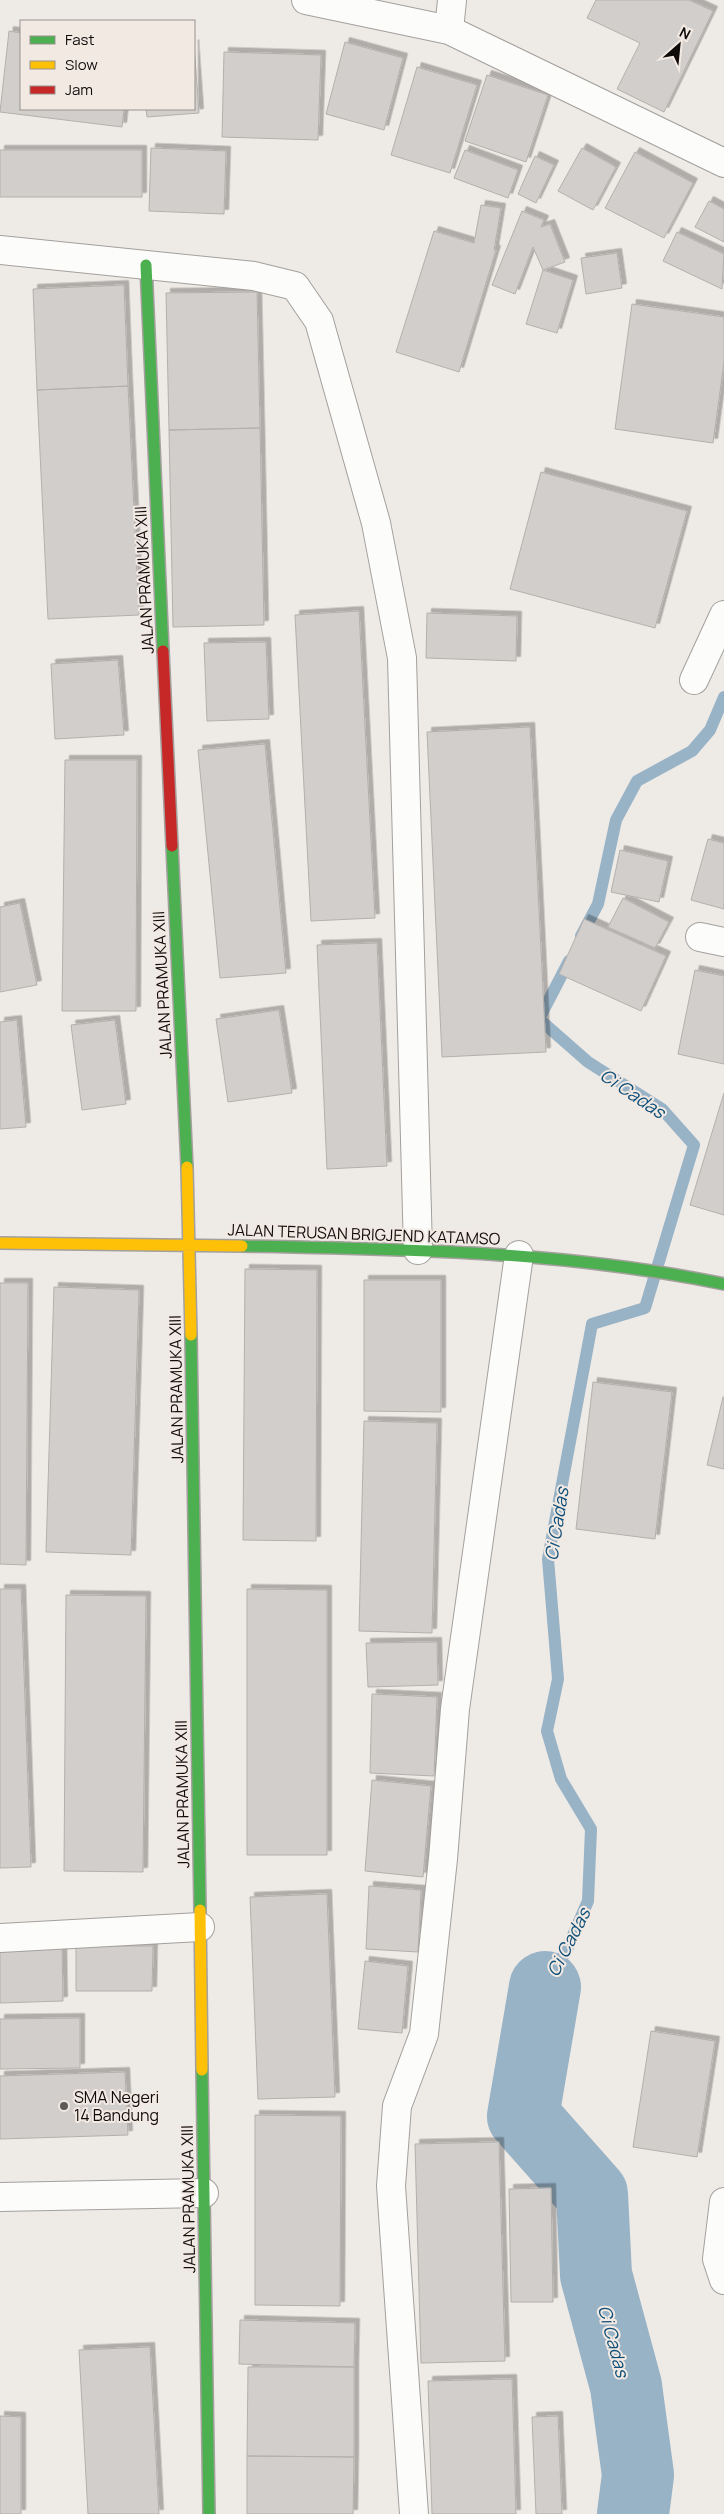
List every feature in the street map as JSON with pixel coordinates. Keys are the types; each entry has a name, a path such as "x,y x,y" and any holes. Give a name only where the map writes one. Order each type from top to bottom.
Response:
{"street":[{"path":"306,0 449,30 724,162"},
{"path":"449,30 452,0"},
{"path":"0,250 254,276 295,286 319,322 376,523 402,658 418,1250"},
{"name":"JALAN PRAMUKA XIII","path":"146,265 190,1244 209,2514"},
{"path":"694,680 724,615"},
{"name":"JALAN TERUSAN BRIGJEND KATAMSO","path":"0,1243 190,1244 418,1250 519,1256 617,1266 724,1284"},
{"path":"414,2514 392,2186 397,2106 424,2034 443,1859 455,1709 519,1256"},
{"path":"0,1938 200,1927"},
{"path":"0,2197 204,2194"},
{"path":"720,2270 724,2202"}],"building":[{"path":"596,0 689,0 713,11 664,112 617,89 640,43 587,18"},
{"path":"9,31 20,33 20,110 124,110 122,127 0,112"},
{"path":"345,42 403,58 384,130 326,114"},
{"path":"224,52 321,55 318,140 222,137"},
{"path":"195,58 199,113 147,117 146,110 195,110"},
{"path":"417,67 477,85 450,173 391,155"},
{"path":"487,75 548,95 526,162 465,141"},
{"path":"151,148 226,151 224,214 149,211"},
{"path":"582,148 616,167 593,210 558,191"},
{"path":"0,150 142,150 142,197 0,197"},
{"path":"465,150 518,170 508,198 454,178"},
{"path":"635,152 693,183 664,238 605,208"},
{"path":"535,156 554,165 536,203 518,194"},
{"path":"709,201 724,209 724,242 695,227"},
{"path":"481,205 501,208 494,250 496,250 459,372 396,352 434,231 474,243"},
{"path":"522,211 544,220 541,227 550,224 565,262 543,270 533,247 515,294 492,285"},
{"path":"677,232 724,254 722,289 663,261"},
{"path":"617,253 622,288 586,294 581,258"},
{"path":"543,270 573,280 557,333 526,324"},
{"path":"124,285 128,386 37,390 33,289"},
{"path":"257,292 260,428 169,430 166,293"},
{"path":"632,304 724,317 724,362 713,443 615,429"},
{"path":"128,386 139,615 48,619 37,390"},
{"path":"260,428 264,625 173,627 169,430"},
{"path":"541,472 687,511 655,628 510,589"},
{"path":"359,611 375,918 311,921 295,615"},
{"path":"427,613 517,616 516,661 426,658"},
{"path":"266,642 269,719 207,721 204,643"},
{"path":"118,660 124,735 55,739 51,664"},
{"path":"530,727 546,1052 442,1057 427,732"},
{"path":"265,744 286,973 220,978 198,750"},
{"path":"65,760 137,760 136,1011 62,1011"},
{"path":"708,839 724,843 724,909 691,900"},
{"path":"620,850 668,861 659,902 611,892"},
{"path":"623,898 669,922 655,948 608,927"},
{"path":"20,903 37,985 0,992 0,907"},
{"path":"584,919 666,956 641,1011 559,974"},
{"path":"377,943 387,1166 327,1169 317,945"},
{"path":"695,970 724,976 724,1064 678,1054"},
{"path":"279,1010 292,1093 228,1102 216,1019"},
{"path":"17,1020 26,1127 0,1129 0,1022"},
{"path":"115,1020 126,1104 82,1110 71,1025"},
{"path":"724,1093 724,1215 690,1205"},
{"path":"245,1269 317,1270 316,1541 243,1540"},
{"path":"364,1280 441,1280 441,1412 364,1411"},
{"path":"0,1283 28,1283 26,1565 0,1564"},
{"path":"54,1287 139,1290 131,1555 46,1552"},
{"path":"593,1382 672,1392 655,1539 576,1529"},
{"path":"724,1397 724,1469 707,1465"},
{"path":"364,1421 437,1423 432,1633 359,1631"},
{"path":"0,1589 21,1589 31,1867 0,1868"},
{"path":"247,1589 327,1590 327,1855 247,1855"},
{"path":"66,1595 146,1596 143,1872 64,1871"},
{"path":"437,1642 438,1685 368,1687 366,1643"},
{"path":"372,1694 437,1697 434,1776 370,1773"},
{"path":"372,1780 431,1786 423,1877 365,1871"},
{"path":"369,1886 421,1890 418,1952 366,1949"},
{"path":"327,1894 335,2097 258,2099 250,1897"},
{"path":"76,1946 153,1946 152,1991 76,1991"},
{"path":"62,1947 63,2001 0,2003 0,1948"},
{"path":"365,1961 408,1966 402,2033 358,2029"},
{"path":"80,2018 80,2068 0,2069 0,2019"},
{"path":"651,2031 715,2041 697,2157 633,2147"},
{"name":"SMA Negeri 14 Bandung","path":"125,2072 128,2135 0,2139 0,2076"},
{"path":"255,2115 341,2116 340,2306 255,2305"},
{"path":"499,2142 505,2361 421,2363 415,2144"},
{"path":"551,2188 553,2302 511,2302 509,2189"},
{"path":"240,2320 355,2323 354,2367 239,2364"},
{"path":"150,2347 159,2514 88,2514 79,2350"},
{"path":"248,2367 354,2367 354,2457 247,2456"},
{"path":"512,2379 516,2514 432,2514 428,2381"},
{"path":"0,2416 21,2417 21,2514 0,2514"},
{"path":"558,2416 562,2514 536,2514 532,2417"},
{"path":"247,2456 354,2457 353,2514 247,2514"}],"waterway":[{"name":"Ci Cadas","path":"581,936 598,904 616,820 637,781 692,751 710,730 724,697"},
{"name":"Ci Cadas","path":"545,1987 567,1949 588,1901 591,1829 561,1779 547,1731 558,1679 548,1559 592,1324 645,1308 694,1145 662,1109 588,1062 539,1019 569,961"},
{"name":"Ci Cadas","path":"545,1987 523,2116 592,2194 596,2275 626,2386 638,2475 633,2514"}],"traffic: fast":[{"path":"146,265 163,651"},
{"path":"172,846 187,1167"},
{"path":"242,1246 424,1251 544,1258 664,1273 724,1284"},
{"path":"191,1335 200,1910"},
{"path":"202,2070 209,2514"}],"traffic: slow":[{"path":"187,1167 191,1335"},
{"path":"0,1243 242,1246"},
{"path":"200,1910 202,2070"}],"traffic: jam":[{"path":"163,651 172,846"}],"place":[{"name":"SMA Negeri 14 Bandung","path":"64,2106"}]}
